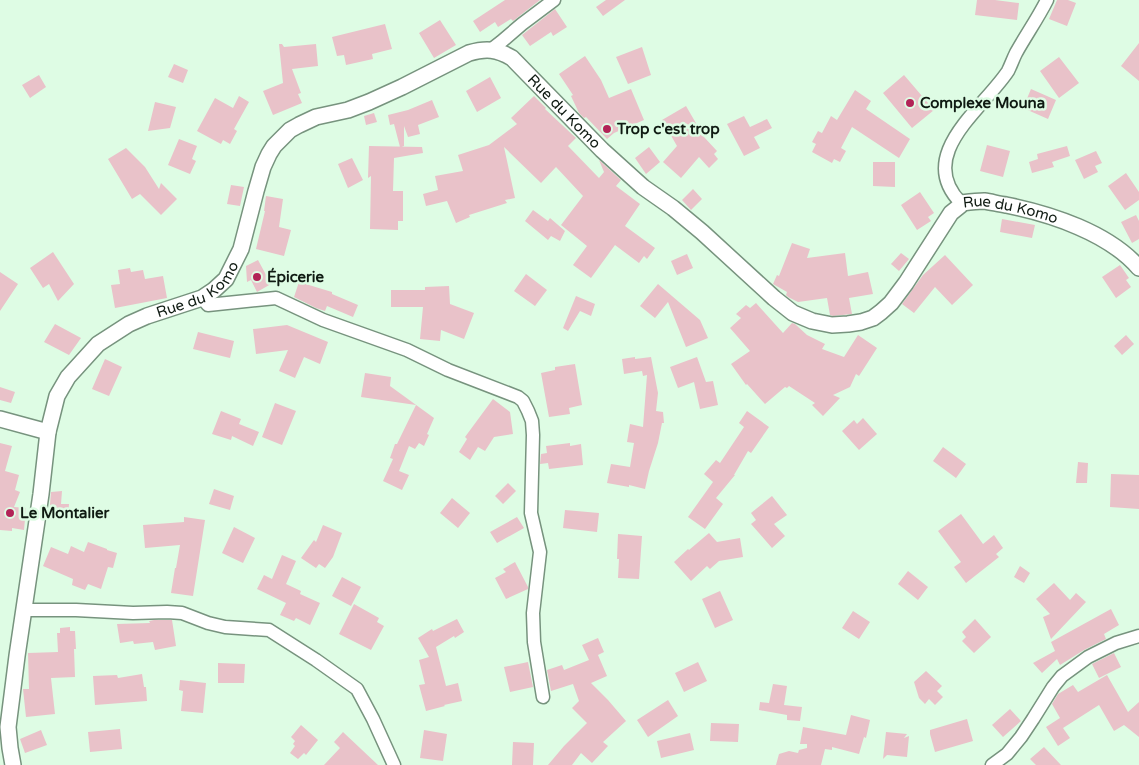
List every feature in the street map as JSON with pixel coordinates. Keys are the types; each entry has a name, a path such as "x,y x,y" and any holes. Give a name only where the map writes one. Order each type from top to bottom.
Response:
{"street":[{"path":"492,49 554,0"},
{"path":"961,203 950,189 944,174 949,150 966,121 1008,70 1047,0"},
{"name":"Rue du Komo","path":"13,765 8,726 48,432 57,396 68,377 98,344 129,324 147,316 202,298 226,279 241,249 266,161 274,146 299,124 316,117 348,110 369,102 402,88 469,53 492,49 512,58 602,150 643,187 702,232 774,298 793,313 812,321 832,325 867,320 881,312 891,303 951,213 961,203 984,201 1011,206 1074,225 1107,242 1139,268"},
{"path":"202,298 208,305 276,298 323,320 407,350 448,370 518,397 523,401 532,421 533,435 531,513 540,552 533,612 534,642 542,697"},
{"path":"0,419 48,432"},
{"path":"23,610 182,613 225,627 269,630 357,689 394,765"},
{"path":"992,765 1007,754 1021,737 1062,676 1088,658 1116,643 1139,636"}],"building":[{"path":"505,0 540,0 513,21 511,19 498,27 495,22 480,32 473,21"},
{"path":"606,0 625,0 603,16 596,7"},
{"path":"977,0 1019,3 1017,20 975,15"},
{"path":"1057,0 1068,0 1076,3 1067,26 1049,19"},
{"path":"555,9 567,27 553,36 551,32 530,46 522,35"},
{"path":"440,20 456,45 434,58 419,33"},
{"path":"385,24 392,49 372,54 373,59 346,65 344,55 337,56 332,37"},
{"path":"1139,43 1139,81 1121,66"},
{"path":"279,44 282,44 284,47 316,44 318,66 292,69 301,93 298,94 302,103 273,115 263,91 283,83"},
{"path":"642,47 651,75 628,84 616,57"},
{"path":"585,56 601,80 609,98 631,89 644,120 614,133 607,139 586,117 584,118 579,113 571,96 573,95 559,74"},
{"path":"1059,57 1079,83 1059,98 1040,71"},
{"path":"174,64 188,70 183,83 168,77"},
{"path":"39,75 46,87 30,98 22,85"},
{"path":"904,75 934,110 912,128 883,93"},
{"path":"490,77 501,98 477,112 466,91"},
{"path":"1031,89 1056,100 1048,119 1023,108"},
{"path":"855,90 871,101 866,109 910,139 899,158 852,127 841,148 846,151 840,162 834,159 832,163 812,152 816,144 812,142 818,131 822,133 831,116 837,120"},
{"path":"239,96 249,102 234,129 237,131 230,144 223,140 221,144 197,131 215,98 233,108"},
{"path":"534,96 576,138 568,146 599,178 604,172 599,160 621,180 616,186 640,204 625,226 655,248 647,259 644,256 639,263 615,245 591,278 573,265 587,246 561,225 583,196 556,167 541,183 504,147 515,198 505,200 507,203 469,215 470,217 456,223 447,201 426,206 423,194 438,190 435,176 463,171 458,155 489,145 517,124 511,118"},
{"path":"432,100 439,117 418,125 420,134 408,137 404,126 404,146 400,147 394,124 390,125 388,115 408,110"},
{"path":"155,102 176,107 170,128 148,131"},
{"path":"686,106 704,137 717,151 714,154 718,159 709,168 699,157 681,178 663,162 677,146 662,120"},
{"path":"374,113 377,122 366,125 364,116"},
{"path":"744,116 750,127 767,119 772,128 754,137 760,148 744,156 727,124"},
{"path":"179,139 197,146 192,159 196,161 190,174 168,165"},
{"path":"987,145 1010,151 1003,177 980,171"},
{"path":"369,146 422,147 423,153 394,158 393,191 403,191 403,221 398,221 398,230 370,229 371,176 368,178"},
{"path":"1067,146 1070,156 1052,162 1054,167 1032,173 1029,162 1038,159 1037,154"},
{"path":"649,147 660,162 646,174 635,158"},
{"path":"126,148 145,167 159,189 161,183 177,199 161,215 140,194 132,199 108,159"},
{"path":"1096,151 1102,163 1095,166 1098,172 1084,179 1075,160"},
{"path":"352,158 363,180 348,188 338,164"},
{"path":"873,162 895,162 895,187 873,186"},
{"path":"1126,173 1139,192 1139,200 1125,210 1108,186"},
{"path":"231,185 244,187 240,206 227,204"},
{"path":"693,189 702,199 691,210 682,200"},
{"path":"920,192 934,213 928,217 931,221 917,230 901,205"},
{"path":"266,196 283,199 279,227 291,230 284,256 256,249 265,211"},
{"path":"533,210 548,221 550,218 565,231 560,241 551,236 548,240 525,221"},
{"path":"1136,215 1139,221 1139,239 1132,243 1121,222"},
{"path":"1002,219 1035,225 1032,238 1000,232"},
{"path":"792,243 810,249 807,258 845,253 848,276 868,272 873,294 849,298 852,314 833,316 830,315 827,298 798,302 788,297 786,295 787,292 773,284 777,275 779,276"},
{"path":"53,252 74,284 58,301 49,284 43,288 30,268"},
{"path":"901,253 909,259 899,271 891,264"},
{"path":"687,254 693,268 677,275 671,261"},
{"path":"945,255 973,285 952,305 935,287 914,313 902,304 923,275"},
{"path":"258,260 271,284 257,292 251,280 247,282 246,266"},
{"path":"1120,265 1129,278 1126,280 1131,287 1116,298 1102,277"},
{"path":"130,268 131,272 143,270 145,279 163,276 167,298 115,308 111,285 120,284 118,270"},
{"path":"0,272 18,284 0,311"},
{"path":"526,274 547,290 535,306 514,291"},
{"path":"299,282 332,292 332,294 358,305 353,317 327,306 325,311 316,308 294,297"},
{"path":"658,284 700,320 708,338 686,347 668,302 655,318 640,306"},
{"path":"449,286 450,304 474,313 464,339 441,330 440,341 420,339 423,307 391,307 391,290 425,290 425,287"},
{"path":"576,296 595,304 591,316 580,311 568,331 563,328"},
{"path":"756,303 783,333 792,323 795,324 807,335 825,344 822,349 844,357 858,335 877,348 859,376 856,374 850,387 833,395 840,398 823,416 812,405 815,403 789,386 785,387 765,404 746,385 731,364 750,351 730,328 741,318 736,314 746,305 750,308"},
{"path":"55,324 81,338 69,355 44,342"},
{"path":"287,325 328,342 320,364 304,357 295,378 279,371 288,350 256,354 253,329"},
{"path":"198,332 234,341 230,358 193,349"},
{"path":"1126,335 1134,344 1122,355 1114,346"},
{"path":"635,357 635,359 651,357 658,393 656,411 663,412 664,423 662,423 645,489 607,483 611,464 630,467 634,443 627,442 630,424 643,427 647,375 643,376 642,371 624,374 622,359"},
{"path":"697,357 706,382 713,381 718,405 700,409 694,382 678,388 670,367"},
{"path":"105,359 122,367 109,396 92,389"},
{"path":"575,364 582,405 569,408 570,414 549,417 541,373 555,370 555,367"},
{"path":"365,373 391,377 390,386 434,418 424,446 419,443 415,449 409,446 399,471 409,475 402,490 383,481 393,459 390,458 395,444 397,444 416,405 361,397"},
{"path":"0,387 15,392 11,403 0,400"},
{"path":"493,399 510,412 513,434 494,437 485,451 478,447 470,460 459,452 467,439 465,437"},
{"path":"275,403 296,411 282,445 262,437"},
{"path":"221,411 241,419 239,424 259,432 253,446 232,436 231,440 212,434"},
{"path":"747,411 769,427 751,453 748,451 735,475 716,498 723,504 705,529 688,517 713,482 704,474 716,460 720,463 744,427 739,423"},
{"path":"863,418 877,434 859,450 842,431 854,420 857,424"},
{"path":"0,443 12,446 5,471 19,475 15,490 20,492 14,507 26,508 24,530 12,528 12,531 0,530"},
{"path":"570,443 570,446 581,444 583,465 549,469 548,463 540,464 541,454 547,453 546,446"},
{"path":"943,447 966,464 956,478 933,461"},
{"path":"1078,462 1088,463 1087,483 1076,483"},
{"path":"1111,474 1139,475 1139,509 1110,507"},
{"path":"508,483 516,491 503,504 495,496"},
{"path":"214,489 234,496 230,510 209,504"},
{"path":"62,491 61,504 69,504 68,518 49,517 51,492"},
{"path":"772,496 787,515 774,524 785,536 772,548 751,524 756,520 751,513"},
{"path":"452,498 470,513 458,528 440,513"},
{"path":"565,510 599,513 597,532 563,528"},
{"path":"961,514 983,544 994,535 1003,548 996,554 999,557 966,583 954,567 961,562 938,531"},
{"path":"184,517 205,520 193,596 171,593 180,545 145,548 143,525 184,522"},
{"path":"517,517 524,528 497,543 490,532"},
{"path":"323,525 342,533 333,557 325,568 319,564 316,568 301,558 314,540 316,542"},
{"path":"234,527 255,538 243,563 222,553"},
{"path":"709,533 717,542 740,538 743,557 719,561 710,569 707,566 691,581 674,562"},
{"path":"618,534 642,536 639,579 618,578"},
{"path":"88,542 117,553 113,568 108,567 101,589 88,584 85,590 72,585 73,579 43,566 51,547 68,554 71,546 84,552"},
{"path":"282,555 296,561 286,584 301,591 300,594 320,603 310,625 296,618 294,621 280,615 286,603 257,589 264,575 272,579"},
{"path":"515,562 528,589 506,599 495,578 506,572 503,569"},
{"path":"1020,566 1030,573 1024,583 1014,577"},
{"path":"908,571 928,587 918,600 898,584"},
{"path":"342,577 361,587 351,606 332,596"},
{"path":"1054,583 1070,600 1076,593 1086,602 1051,639 1043,617 1050,614 1036,599"},
{"path":"720,591 733,620 715,628 702,599"},
{"path":"354,604 379,618 377,622 384,626 371,650 339,634"},
{"path":"1111,609 1119,625 1104,634 1106,639 1060,665 1057,659 1042,673 1033,663 1055,651 1051,642"},
{"path":"853,611 870,622 859,639 842,628"},
{"path":"457,619 464,632 436,647 446,686 458,683 462,701 426,711 419,685 425,684 419,660 429,657 418,638 432,629 433,631"},
{"path":"975,619 991,637 974,653 962,641 966,637 962,632"},
{"path":"172,620 176,646 155,650 153,642 134,644 133,641 120,643 117,624 150,623 149,621"},
{"path":"70,627 70,631 75,631 75,677 51,678 55,714 26,717 23,689 29,689 28,653 58,652 57,633 60,633 60,628"},
{"path":"598,638 604,652 598,655 607,676 591,683 626,721 603,742 608,746 592,763 581,753 572,765 548,765 587,723 572,708 579,701 573,684 551,691 547,670 562,665 564,670 589,660 582,645"},
{"path":"1114,653 1121,667 1099,678 1092,664"},
{"path":"528,662 533,687 510,692 504,667"},
{"path":"698,662 707,681 684,692 675,673"},
{"path":"218,663 245,664 244,683 218,683"},
{"path":"926,671 942,686 937,691 943,697 935,705 929,699 925,704 919,698 914,682"},
{"path":"142,674 144,687 146,687 147,701 95,705 93,676 117,675 118,678"},
{"path":"1107,675 1128,712 1139,702 1139,737 1124,725 1114,731 1099,705 1063,728 1070,738 1058,746 1046,727 1060,718 1052,704 1058,694 1073,685 1078,692"},
{"path":"180,680 206,683 203,713 181,711 183,691 179,690"},
{"path":"773,684 787,686 784,705 802,707 800,721 787,720 787,715 759,710 760,702 769,703"},
{"path":"668,700 678,716 648,737 637,720"},
{"path":"1010,709 1021,721 1003,737 992,725"},
{"path":"851,715 870,720 866,738 864,737 859,754 832,747 832,750 825,749 821,765 776,765 779,754 789,751 798,753 799,750 807,748 807,744 800,744 803,727 846,735"},
{"path":"967,719 973,741 935,752 930,730"},
{"path":"711,723 739,724 738,742 710,741"},
{"path":"301,725 318,740 306,755 304,753 298,759 290,753 295,746 293,744 295,741 291,737"},
{"path":"120,729 122,749 90,752 88,732"},
{"path":"41,730 47,745 25,753 20,739"},
{"path":"424,730 447,734 443,761 420,758"},
{"path":"343,732 378,765 324,765 340,748 334,742"},
{"path":"886,732 907,734 904,738 909,736 907,757 887,755 883,759"},
{"path":"690,733 694,750 661,758 657,741"},
{"path":"513,742 534,743 533,765 512,765"},
{"path":"1044,747 1061,765 1036,765 1030,759"}],"place":[{"name":"Complexe Mouna","path":"910,103"},
{"name":"Trop c'est trop","path":"607,129"},
{"name":"Épicerie","path":"257,277"},
{"name":"Le Montalier","path":"10,513"}]}
